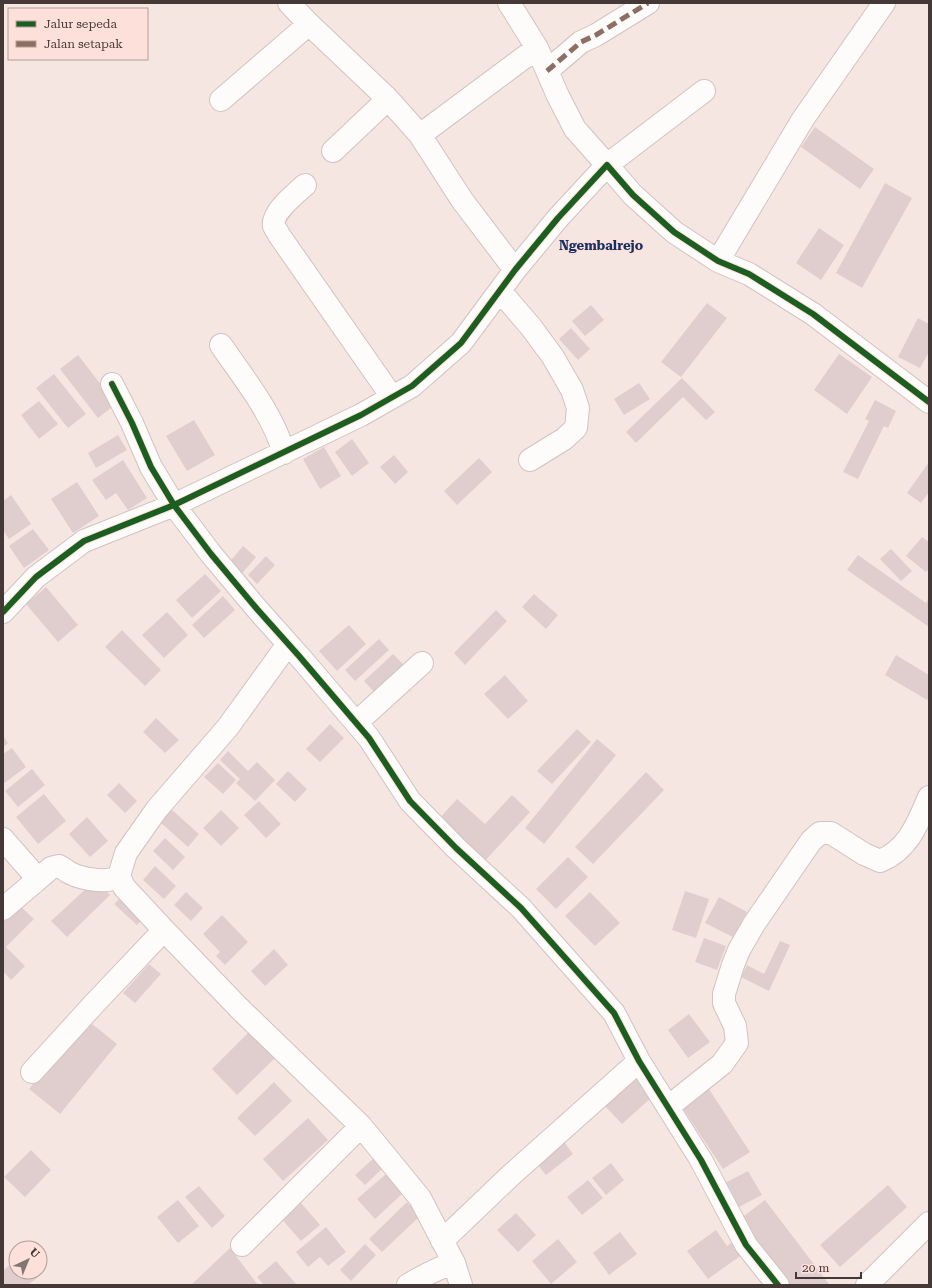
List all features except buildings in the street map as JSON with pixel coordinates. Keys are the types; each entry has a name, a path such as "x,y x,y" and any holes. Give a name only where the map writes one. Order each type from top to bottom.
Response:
{"street":[{"path":"289,3 388,99 420,135 462,200 515,270"},
{"path":"509,3 537,48 558,96 575,129 633,195 674,232 718,261 749,274 813,314 929,402"},
{"path":"547,71 581,42 596,35 648,3"},
{"path":"718,261 804,119 884,3"},
{"path":"220,100 309,24"},
{"path":"420,135 537,48"},
{"path":"3,612 36,577 84,541 174,505 361,415 412,386 461,344 515,270 558,218 607,165 704,91"},
{"path":"333,151 388,99"},
{"path":"305,185 275,216 274,226 392,397"},
{"path":"500,291 553,357 572,390 578,408 576,428 564,440 530,460"},
{"path":"221,345 261,402 279,436 284,453"},
{"path":"112,384 132,423 151,467 174,505 211,554 369,738 410,801 456,848 520,908 614,1013 639,1061 701,1160 746,1245 778,1285"},
{"path":"288,644 228,727 157,809 126,853 119,876 124,887 164,930 240,1008 361,1126 420,1198 454,1263 461,1285"},
{"path":"356,723 422,663"},
{"path":"668,1107 722,1064 737,1043 735,1026 724,1003 724,994 733,965 739,950 754,924 811,841 820,833 831,833 864,854 880,861 890,857 905,844 920,819 929,797"},
{"path":"3,839 38,879"},
{"path":"3,909 51,868 60,866 71,873 90,879 111,880 119,876"},
{"path":"32,1072 164,930"},
{"path":"442,1240 510,1176 639,1061"},
{"path":"242,1245 361,1126"},
{"path":"867,1285 929,1224"},
{"path":"408,1285 441,1266 454,1263"}],"marked path":[{"path":"547,71 581,42 596,35 648,3"}],"cycle path":[{"path":"3,612 36,577 84,541 174,505 361,415 412,386 461,343 515,270 558,218 607,165 633,195 674,232 718,261 749,274 813,314 929,402"},
{"path":"112,384 132,423 151,467 174,505 211,554 369,738 410,801 456,848 521,908 614,1013 639,1061 701,1160 746,1245 778,1285"}],"district":[{"name":"Ngembalrejo","path":"601,245"}]}
